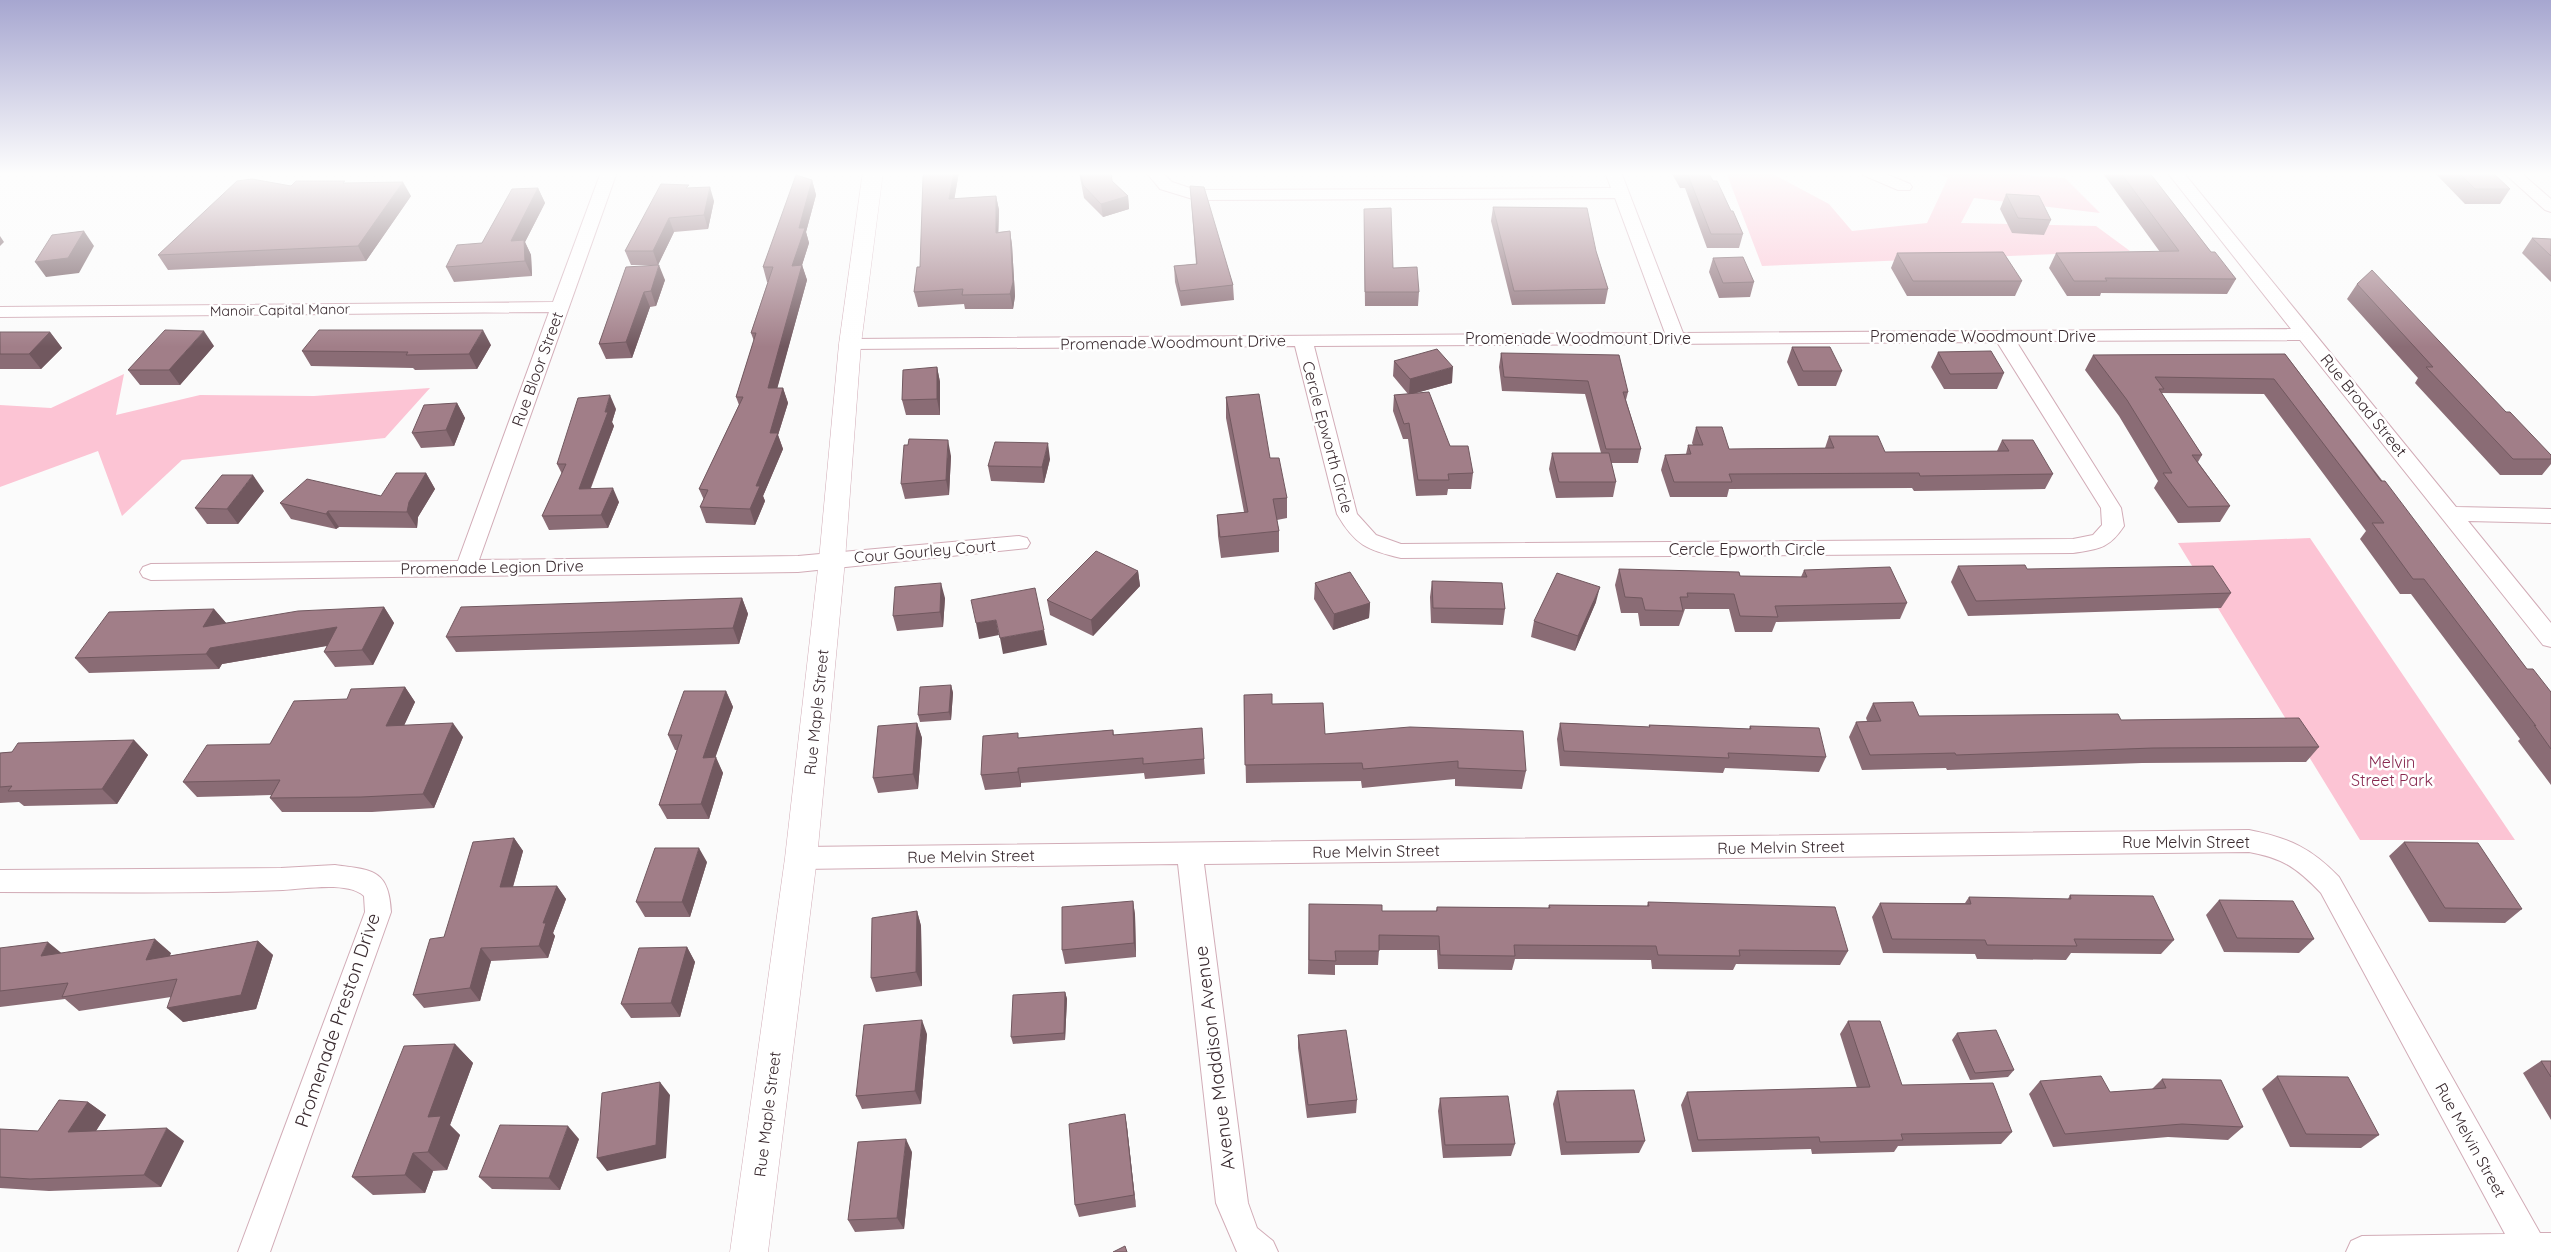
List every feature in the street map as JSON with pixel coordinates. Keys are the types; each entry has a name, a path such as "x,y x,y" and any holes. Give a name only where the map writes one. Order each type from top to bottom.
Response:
{"street":[{"name":"Rue Bloor Street","path":"466,567 588,230"},
{"name":"Rue Maple Street","path":"749,1252 801,858 832,560 850,344 865,230"},
{"path":"1636,230 1676,338"},
{"name":"Rue Broad Street","path":"2222,230 2551,639"},
{"name":"Manoir Capital Manor","path":"0,312 560,307"},
{"name":"Promenade Woodmount Drive","path":"850,344 2307,334"},
{"name":"Cercle Epworth Circle","path":"1303,340 1347,514 1357,532 1379,546 1401,552 2073,546 2100,541 2113,526 2110,508 2003,336"},
{"path":"2452,514 2551,516"},
{"name":"Cour Gourley Court","path":"832,560 1018,542"},
{"name":"Promenade Legion Drive","path":"151,572 798,564 832,560"},
{"name":"Rue Melvin Street","path":"801,858 2250,841 2280,846 2308,861 2330,885 2541,1249"},
{"name":"Avenue Maddison Avenue","path":"1190,854 1232,1203 1246,1239 1262,1252"},
{"name":"Promenade Preston Drive","path":"0,881 281,879 335,876 365,880 377,892 378,912 254,1252"},
{"path":"2362,1252 2541,1249"}],"green space":[{"path":"1748,230 2102,230 2130,251 1762,266"},
{"path":"124,374 116,415 200,395 314,396 430,388 385,438 182,460 122,516 98,451 0,487 0,405 51,408"},
{"name":"Melvin Street Park","path":"2310,538 2515,840 2360,840 2178,543"}],"building":[{"path":"184,230 369,230 358,246 158,255"},
{"path":"489,230 516,230 511,241 524,240 525,261 446,267 457,245 482,243"},
{"path":"636,230 663,230 653,251 625,251"},
{"path":"776,230 804,230 792,266 802,265 768,388 783,388 770,433 778,433 756,486 760,486 750,509 700,507 708,490 699,489 743,397 736,397 756,333 751,333 773,267 763,267"},
{"path":"921,230 996,230 996,233 1010,231 1013,282 1010,294 962,295 963,289 914,292 917,267 920,267"},
{"path":"1194,230 1217,230 1233,285 1180,291 1174,266 1197,264"},
{"path":"1364,230 1392,230 1393,268 1417,267 1419,292 1365,292"},
{"path":"1499,230 1592,230 1608,289 1514,291"},
{"path":"1710,230 1741,230 1743,234 1711,234"},
{"path":"2164,230 2194,230 2211,252 2215,252 2236,279 2105,278 2107,281 2074,281 2056,253 2179,251"},
{"path":"84,231 68,258 35,262 52,235"},
{"path":"2532,238 2551,239 2551,256"},
{"path":"2003,252 2022,281 1913,281 1897,253"},
{"path":"1743,257 1754,282 1723,283 1713,258"},
{"path":"659,265 651,291 644,292 626,342 599,344 626,267"},
{"path":"2372,270 2506,412 2510,412 2551,455 2551,459 2513,459 2426,367 2433,367 2357,284"},
{"path":"165,330 204,331 169,370 128,370"},
{"path":"319,330 483,330 469,354 406,355 408,352 302,351"},
{"path":"0,332 50,332 29,354 0,354"},
{"path":"1792,347 1830,347 1842,371 1803,371"},
{"path":"1437,349 1453,367 1410,379 1394,361"},
{"path":"1991,351 2004,373 1950,374 1938,352"},
{"path":"1501,353 1619,355 1628,392 1623,392 1641,449 1606,449 1588,381 1504,377"},
{"path":"2285,354 2381,481 2385,481 2527,669 2533,669 2551,692 2551,749 2534,725 2536,726 2424,579 2413,579 2372,523 2384,523 2274,379 2155,377 2164,389 2159,389 2202,455 2192,455 2230,506 2188,507 2163,473 2172,473 2127,400 2093,355"},
{"path":"937,367 937,399 902,400 903,370"},
{"path":"1429,392 1450,446 1468,446 1473,473 1448,474 1449,480 1418,480 1409,423 1404,424 1394,395"},
{"path":"1259,394 1270,458 1279,458 1287,498 1273,499 1279,531 1220,537 1217,515 1248,512 1226,397"},
{"path":"610,395 605,412 608,412 579,489 613,488 601,515 542,516 566,464 557,464 578,398"},
{"path":"457,403 446,430 412,433 424,405"},
{"path":"1696,427 1722,427 1729,449 1834,448 1829,436 1878,436 1885,452 2009,451 2002,440 2033,440 2053,474 1920,476 1919,473 1729,474 1732,482 1674,482 1665,455 1691,454 1688,445 1703,445"},
{"path":"909,439 948,440 946,480 901,484 904,445 908,445"},
{"path":"995,442 1048,443 1042,467 988,466"},
{"path":"1552,453 1609,453 1616,482 1559,482"},
{"path":"396,473 426,473 409,502 407,512 328,511 326,514 280,503 307,479 381,496"},
{"path":"222,475 253,475 227,509 195,508"},
{"path":"1096,551 1138,571 1091,620 1047,600"},
{"path":"2025,565 2027,569 2213,566 2231,593 1976,601 1958,566"},
{"path":"1890,567 1907,603 1775,606 1778,617 1740,616 1734,594 1687,593 1688,597 1680,597 1683,611 1645,610 1642,598 1625,597 1619,569 1739,572 1740,576 1807,577 1804,570"},
{"path":"1350,572 1370,603 1334,614 1315,583"},
{"path":"1557,573 1600,587 1578,636 1534,621"},
{"path":"1432,581 1502,583 1505,609 1433,608"},
{"path":"941,583 940,612 893,616 895,587"},
{"path":"1035,588 1044,630 1000,638 996,620 976,623 971,600"},
{"path":"742,598 733,628 446,637 461,607"},
{"path":"384,607 362,650 324,652 337,627 210,648 206,654 75,658 109,612 214,609 203,627 298,611"},
{"path":"951,685 949,712 918,715 920,687"},
{"path":"405,687 386,726 453,723 423,794 270,798 280,780 183,782 207,745 270,744 294,701 347,699 351,689"},
{"path":"684,691 726,691 703,758 716,757 701,804 659,805 682,735 668,735"},
{"path":"1272,694 1272,704 1323,703 1325,734 1410,727 1523,731 1526,771 1458,768 1458,761 1363,769 1362,763 1245,765 1244,695"},
{"path":"1913,702 1919,716 2118,714 2121,720 2299,718 2319,747 2153,748 1956,755 1955,753 1870,755 1856,722 1881,721 1873,703"},
{"path":"917,723 913,774 873,778 878,726"},
{"path":"1560,723 1751,729 1750,726 1819,728 1826,757 1728,753 1729,758 1564,751"},
{"path":"1202,728 1204,759 1143,764 1143,758 1018,768 1018,772 981,775 983,736 1018,733 1018,738 1113,730 1113,735"},
{"path":"134,740 102,789 8,791 12,786 0,787 0,753 12,752 18,743"},
{"path":"514,838 500,887 557,886 543,923 546,923 539,946 481,948 470,988 413,995 430,939 444,937 473,842"},
{"path":"2404,842 2478,843 2522,909 2445,908"},
{"path":"655,848 699,848 682,902 636,902"},
{"path":"2070,895 2153,896 2174,940 2074,939 2077,946 1987,945 1985,940 1892,939 1880,903 1971,904 1969,897 2071,899"},
{"path":"2219,900 2293,901 2314,939 2237,938"},
{"path":"1133,901 1134,943 1062,950 1062,907"},
{"path":"1648,902 1835,907 1848,951 1739,950 1740,956 1658,955 1656,946 1514,945 1515,956 1440,955 1439,936 1379,935 1379,951 1335,951 1336,961 1309,960 1309,904 1382,905 1382,911 1437,911 1437,907 1550,908 1549,905 1649,906"},
{"path":"917,911 916,972 871,978 872,918"},
{"path":"155,939 146,960 258,941 241,995 167,1008 177,979 62,997 68,983 0,991 0,948 48,942 41,956"},
{"path":"687,947 671,1003 621,1004 639,948"},
{"path":"1065,992 1064,1033 1011,1037 1013,995"},
{"path":"922,1020 915,1091 856,1096 864,1025"},
{"path":"1848,1021 1880,1021 1902,1085 1993,1083 2012,1132 1901,1134 1903,1140 1820,1142 1819,1137 1698,1140 1687,1092 1870,1087"},
{"path":"1346,1030 1357,1100 1308,1105 1298,1035"},
{"path":"1996,1030 2014,1070 1975,1073 1957,1033"},
{"path":"455,1044 428,1117 441,1116 428,1152 413,1153 405,1175 352,1177 404,1046"},
{"path":"2541,1061 2551,1061 2551,1077"},
{"path":"2101,1076 2110,1092 2166,1088 2162,1079 2221,1080 2243,1127 2182,1124 2065,1134 2040,1081"},
{"path":"2277,1076 2348,1077 2379,1135 2306,1134"},
{"path":"660,1082 656,1145 597,1158 602,1093"},
{"path":"1634,1090 1645,1141 1566,1142 1557,1091"},
{"path":"1508,1096 1515,1144 1445,1145 1440,1098"},
{"path":"59,1100 88,1102 68,1132 167,1128 144,1175 30,1179 0,1177 0,1129 38,1131"},
{"path":"1125,1114 1134,1195 1075,1205 1069,1124"},
{"path":"500,1125 568,1126 549,1178 479,1177"},
{"path":"906,1139 897,1218 848,1220 858,1142"},
{"path":"1125,1246 1127,1252 1113,1252"}]}
